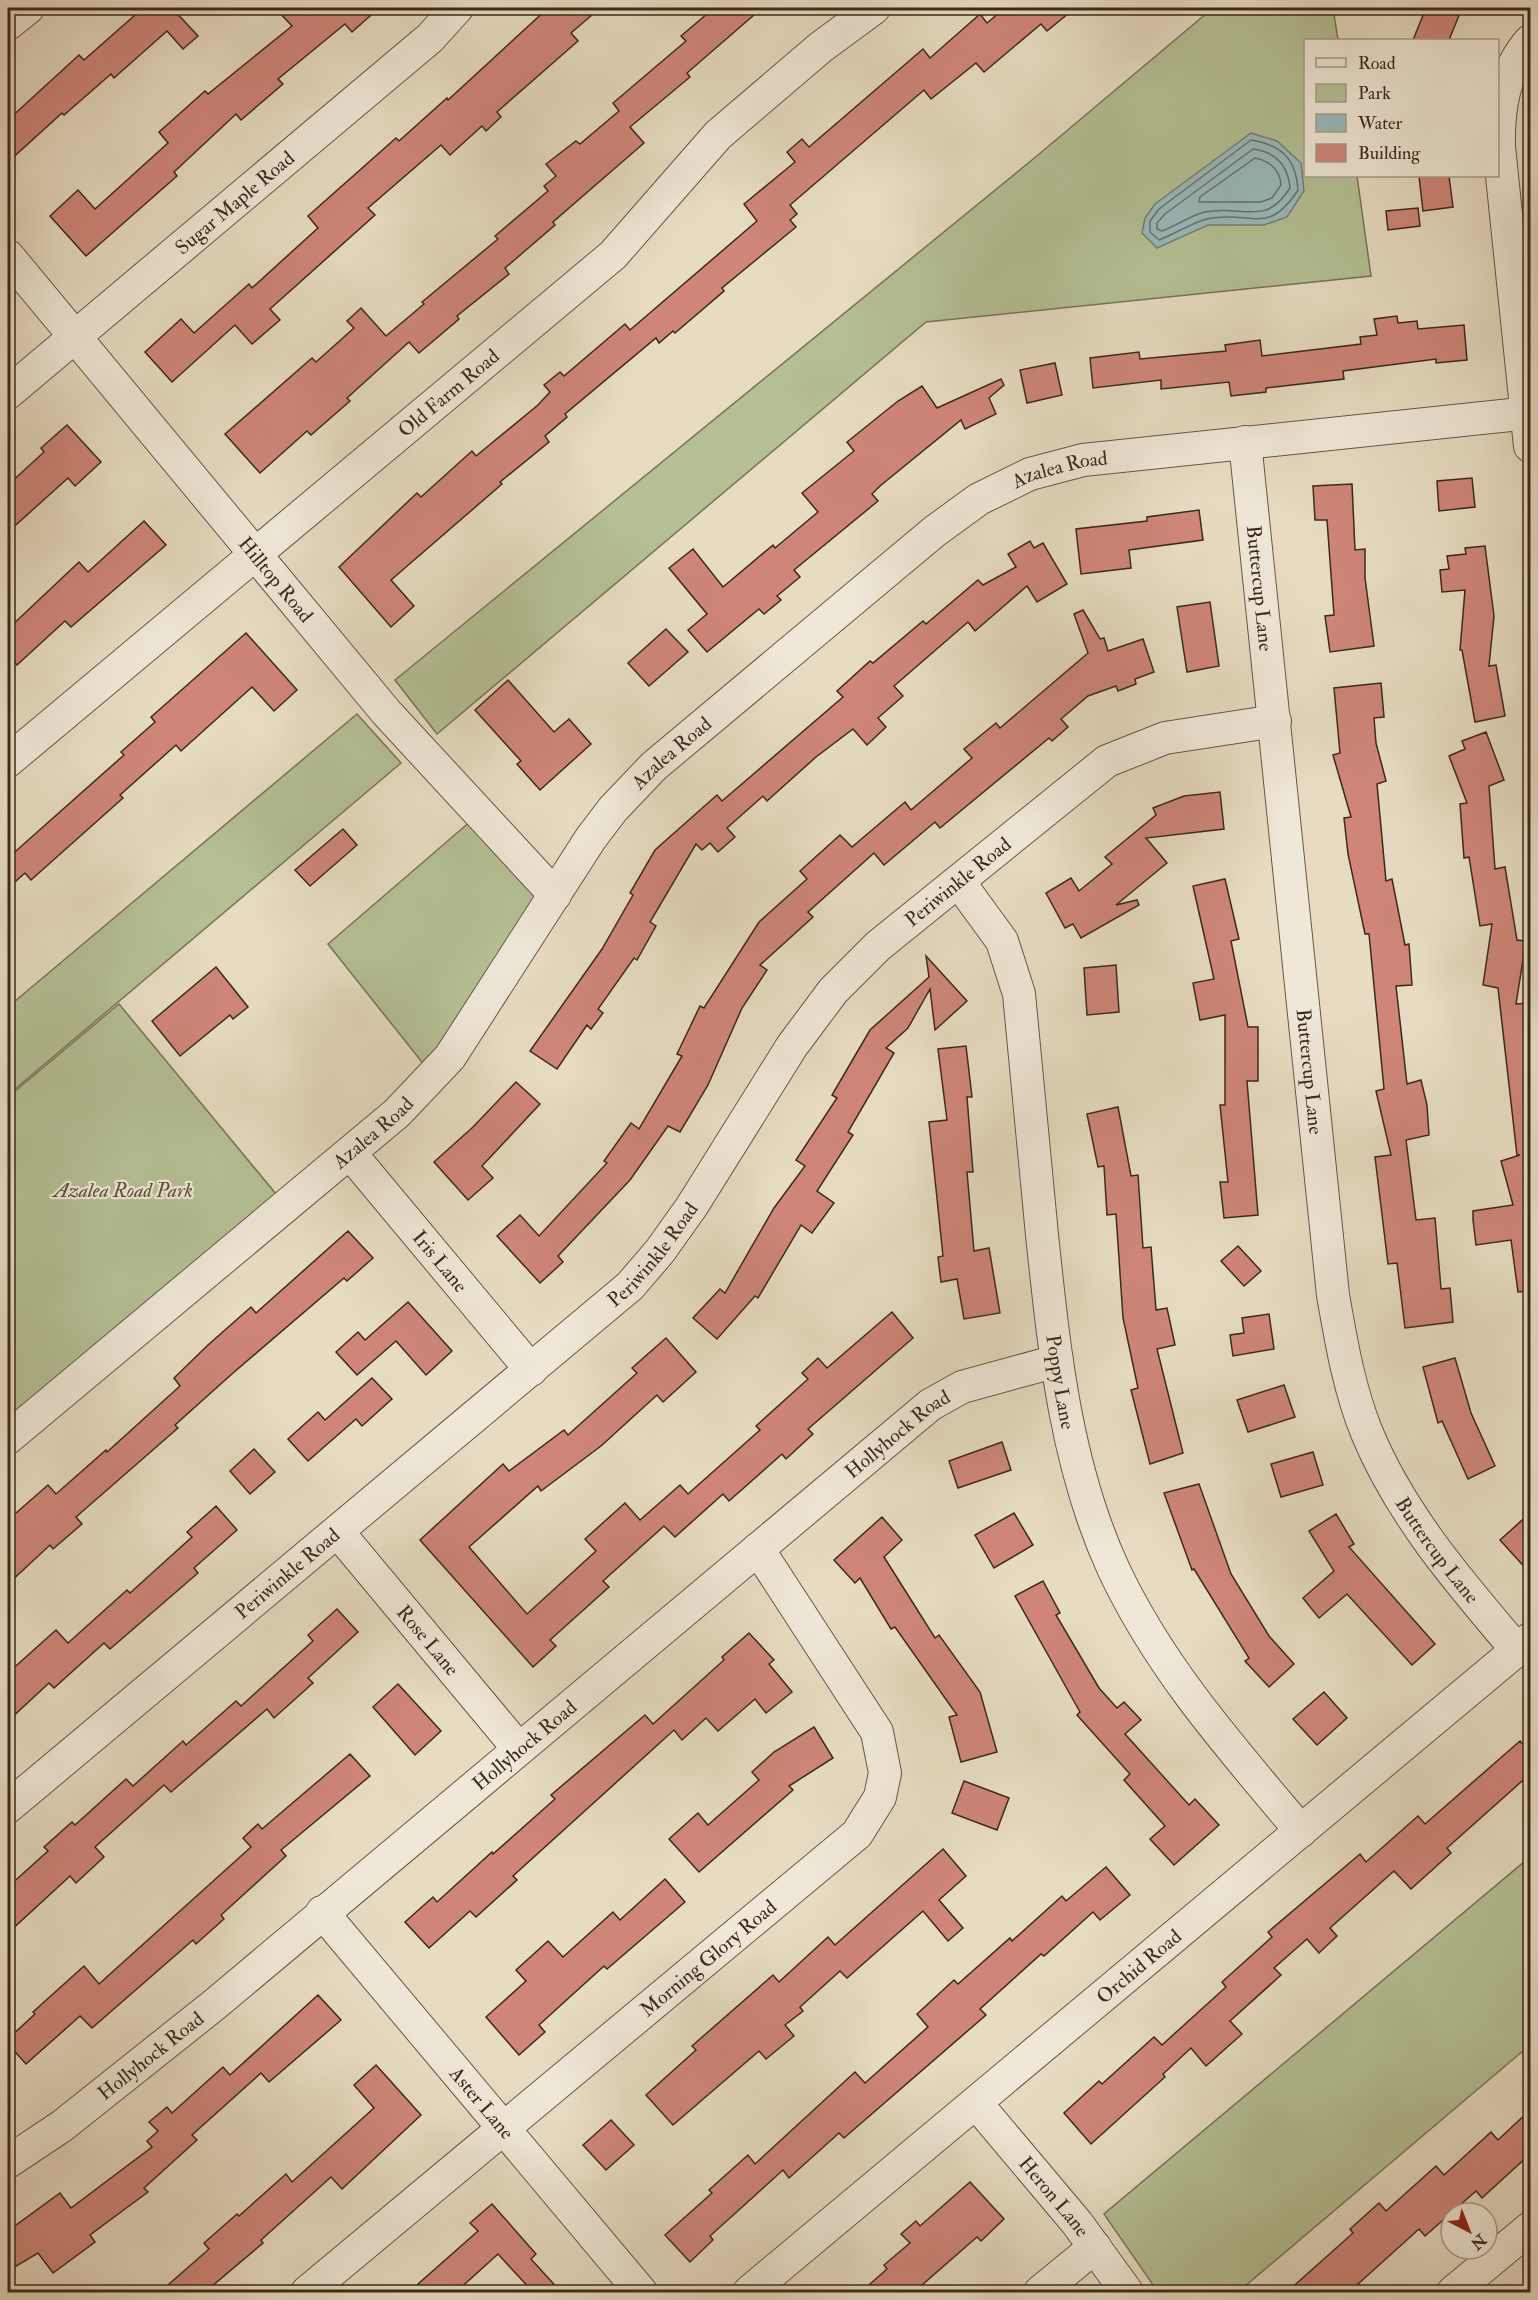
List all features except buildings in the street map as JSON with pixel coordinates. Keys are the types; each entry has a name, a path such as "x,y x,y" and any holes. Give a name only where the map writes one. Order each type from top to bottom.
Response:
{"street":[{"path":"8,24 28,8"},
{"name":"Sugar Maple Road","path":"8,393 430,38 457,8"},
{"name":"Old Farm Road","path":"8,761 613,255 718,135 821,47 874,8"},
{"path":"1499,111 1508,77 1530,41"},
{"path":"1499,147 1529,413 1530,446"},
{"name":"Hilltop Road","path":"8,256 386,712 555,895"},
{"name":"Azalea Road","path":"8,1438 397,1113 450,1057 591,838 614,808 654,766 935,531 979,499 1030,474 1083,460 1529,413"},
{"name":"Buttercup Lane","path":"1245,442 1333,1295 1344,1355 1366,1431 1391,1483 1446,1566 1524,1645"},
{"name":"Periwinkle Road","path":"8,1807 630,1286 660,1251 692,1206 792,1046 833,991 878,946 1107,761 1165,738 1275,721"},
{"name":"Poppy Lane","path":"959,882 1002,941 1019,994 1057,1361 1071,1443 1093,1521 1114,1569 1151,1638 1194,1703 1301,1831"},
{"name":"Iris Lane","path":"350,1153 531,1370"},
{"name":"Hollyhock Road","path":"8,2162 62,2126 214,2005 322,1912 930,1406 962,1388 1057,1361"},
{"name":"Rose Lane","path":"338,1532 518,1749"},
{"name":"Morning Glory Road","path":"307,2292 857,1834 880,1797 885,1773 877,1731 758,1549"},
{"name":"Orchid Road","path":"748,2292 1524,1645"},
{"name":"Aster Lane","path":"322,1912 641,2292"},
{"name":"Heron Lane","path":"976,2103 1095,2247 1127,2292"},
{"path":"1453,2292 1530,2228"},
{"path":"1040,2292 1095,2247"}],"green space":[{"path":"1213,8 1333,8 1338,39 1304,39 1304,177 1357,177 1371,276 926,322 437,734 395,680 1032,160"},
{"path":"357,714 401,763 8,1095 8,1007"},
{"path":"479,814 555,895 433,1076 328,944"},
{"name":"Azalea Road Park","path":"119,1004 286,1206 8,1438 8,1097"},
{"path":"1530,1857 1530,2045 1238,2292 1158,2292 1104,2214"}],"water":[{"path":"1251,133 1277,141 1301,163 1304,191 1287,217 1264,225 1208,225 1157,248 1142,233 1145,218 1155,204"}]}
